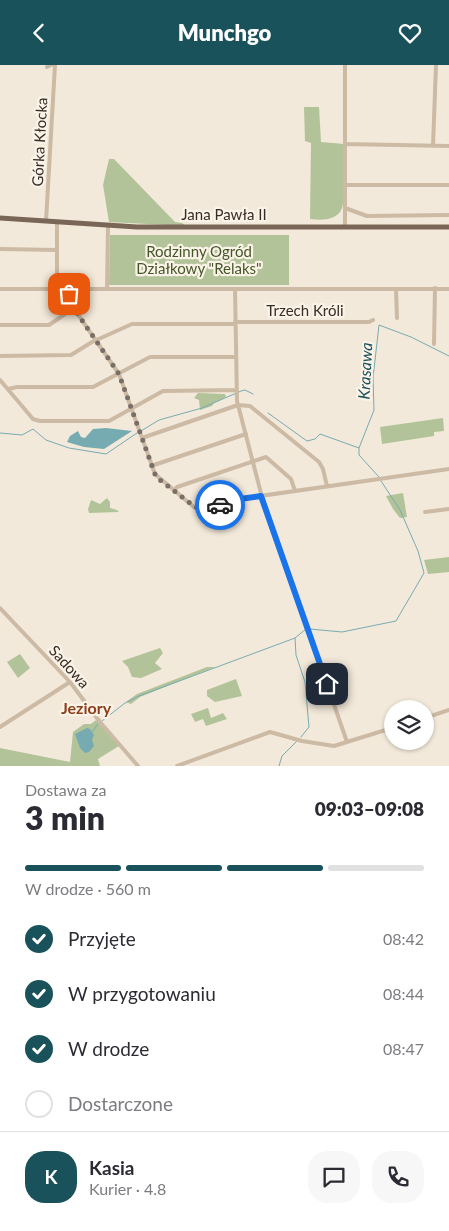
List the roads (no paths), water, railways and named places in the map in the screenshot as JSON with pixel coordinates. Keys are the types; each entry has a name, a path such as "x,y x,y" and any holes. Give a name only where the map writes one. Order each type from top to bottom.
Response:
{"main road":[{"name":"Jana Pawła II","path":"0,218 108,226 449,227"}],"street":[{"name":"Górka Kłocka","path":"46,221 56,65"},
{"path":"345,65 345,227"},
{"path":"433,146 436,65"},
{"path":"345,144 449,146"},
{"path":"346,185 449,185"},
{"path":"345,208 367,216 449,215"},
{"path":"57,222 57,289 74,308 119,374 151,466 158,479 190,504 202,510 261,496 449,469"},
{"path":"107,289 108,226"},
{"path":"0,249 57,250"},
{"path":"0,289 449,289"},
{"path":"64,289 70,303"},
{"path":"70,303 68,296 74,289"},
{"path":"235,289 238,405 261,496 347,742"},
{"path":"396,289 397,318"},
{"path":"434,289 434,343"},
{"path":"0,325 50,325 74,308"},
{"name":"Trzech Króli","path":"0,355 71,355 96,340 132,324 369,322 373,320"},
{"path":"8,389 17,387 90,387 150,357 236,357"},
{"path":"0,380 33,419 40,421 109,421 163,391 237,392"},
{"path":"140,433 238,405 250,406 319,462 323,469 327,487"},
{"path":"151,466 246,434"},
{"path":"174,491 177,487 264,458 269,459 291,479 295,491"},
{"path":"425,512 449,509"},
{"name":"Sadowa","path":"0,608 70,682 100,722 138,766"},
{"path":"0,727 70,682"},
{"path":"434,715 449,711"},
{"path":"176,766 270,732 317,744 334,746 384,730"}],"water":[{"path":"106,428 132,431 104,449 84,447 67,442 70,436 78,431 81,437 85,438 93,429"},
{"path":"87,728 94,735 92,740 94,746 89,752 85,753 80,748 75,734"}],"waterway":[{"name":"Krasawa","path":"268,413 307,441 315,439 320,434 359,448 374,410 373,378 379,325 411,337 449,356"},
{"name":"Krasawa","path":"141,431 159,420 202,408 241,391 245,390 253,394"},
{"name":"Krasawa","path":"0,433 22,435 33,429 46,440 69,448 106,454 137,433"},
{"path":"359,448 359,455 379,477"},
{"path":"310,629 342,632 396,621 424,573 418,551 400,510 381,481"},
{"path":"301,737 309,727 305,682 296,655 295,638 306,629"},
{"path":"102,721 125,703 139,696 295,638"},
{"path":"92,732 98,724"},
{"path":"279,766 282,756 297,741"}],"district":[{"name":"Jeziory","path":"86,708"}],"park label":[{"name":"Rodzinny Ogród Działkowy \"Relaks\"","path":"199,260"}]}
